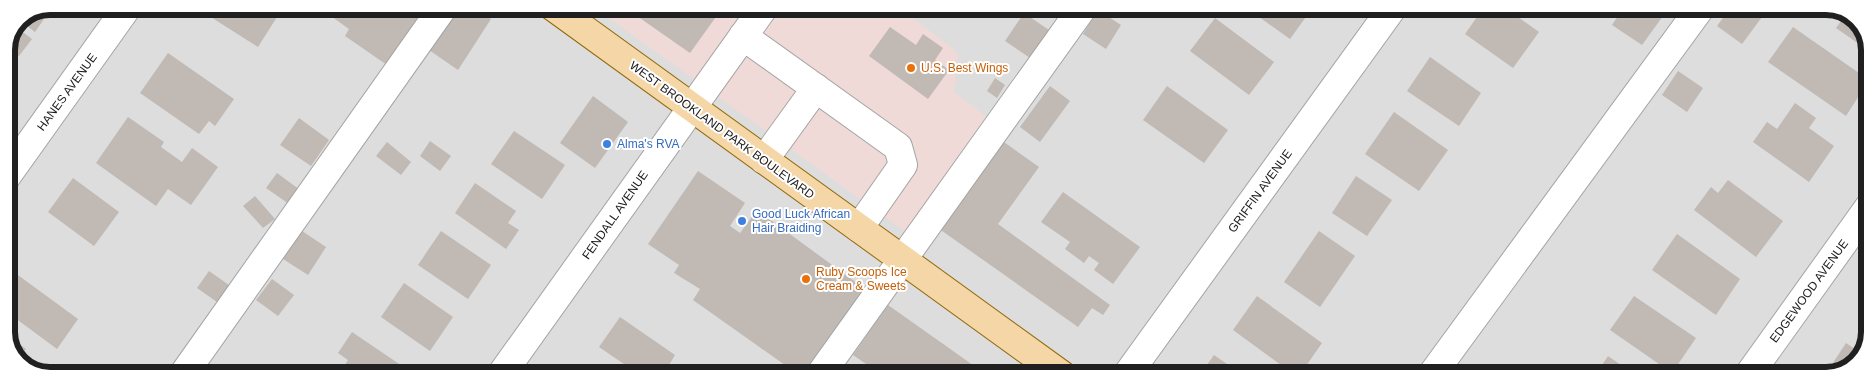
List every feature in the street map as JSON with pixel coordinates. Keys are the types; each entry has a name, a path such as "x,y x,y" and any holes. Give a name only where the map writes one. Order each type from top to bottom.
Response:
{"main road":[{"name":"WEST BROOKLAND PARK BOULEVARD","path":"564,15 1051,367"}],"street":[{"name":"HANES AVENUE","path":"15,164 122,15"},
{"path":"190,367 438,15"},
{"name":"FENDALL AVENUE","path":"507,367 758,15"},
{"path":"826,367 1077,15"},
{"name":"GRIFFIN AVENUE","path":"1133,367 1386,15"},
{"path":"1438,367 1695,15"},
{"path":"742,36 898,147 903,166 859,228"},
{"path":"764,160 816,88"},
{"name":"EDGEWOOD AVENUE","path":"1754,367 1861,218"}],"shaded area":[{"path":"604,15 865,15 869,18 913,18 958,53 954,92 992,121 910,235"},
{"path":"43,16 1833,16 1843,20 1852,27 1858,37 1861,48 1860,339 1854,353 1849,358 1839,364 1826,367 43,366 29,360 24,355 18,345 15,334 15,50 18,37 25,25"}],"building":[{"path":"208,15 278,15 258,47"},
{"path":"330,15 422,15 387,65 345,36 349,29"},
{"path":"452,15 485,15 491,19 458,70 429,50"},
{"path":"635,15 717,15 690,53"},
{"path":"1023,15 1027,15 1049,30 1030,58 1005,41"},
{"path":"1095,15 1106,15 1121,25 1106,49 1083,34"},
{"path":"1256,15 1307,15 1290,39"},
{"path":"1478,15 1515,15 1539,32 1513,68 1465,34"},
{"path":"1619,15 1663,16 1642,45 1612,25"},
{"path":"1725,15 1764,15 1742,44 1717,26"},
{"path":"46,16 35,32 25,25 37,18"},
{"path":"1215,18 1274,62 1249,95 1190,51"},
{"path":"1842,20 1849,24 1855,31 1860,45 1836,28"},
{"path":"890,27 916,45 923,34 943,48 935,60 949,70 928,99 869,56"},
{"path":"1793,27 1861,74 1861,93 1846,116 1768,62"},
{"path":"21,31 32,39 19,56 15,53 15,50"},
{"path":"168,53 234,99 215,126 209,121 199,134 140,93"},
{"path":"1430,57 1481,93 1459,126 1407,91"},
{"path":"1678,71 1703,88 1687,112 1662,95"},
{"path":"995,78 1005,85 997,98 987,91"},
{"path":"1050,86 1070,101 1040,142 1020,127"},
{"path":"1167,86 1228,130 1204,163 1143,120"},
{"path":"593,96 628,122 595,168 560,143"},
{"path":"1795,103 1816,118 1809,128 1834,146 1809,182 1753,142 1767,122 1777,129"},
{"path":"1394,112 1448,150 1419,191 1365,154"},
{"path":"128,117 164,142 161,147 182,162 192,148 218,167 191,205 168,189 156,206 96,163"},
{"path":"299,118 329,140 311,166 280,145"},
{"path":"514,131 565,165 542,199 491,164"},
{"path":"1001,140 1039,167 998,224 1110,305 1103,315 1092,308 1078,327 938,228"},
{"path":"430,141 451,156 440,171 420,156"},
{"path":"387,142 411,162 401,175 376,156"},
{"path":"698,171 745,203 730,226 740,233 757,210 865,289 810,367 788,367 693,300 700,289 674,273 679,265 648,244"},
{"path":"277,173 300,190 289,204 266,188"},
{"path":"1356,176 1392,200 1367,236 1332,213"},
{"path":"73,178 119,212 94,246 48,212"},
{"path":"1728,180 1783,221 1756,257 1694,210 1711,187 1718,193"},
{"path":"475,183 516,211 508,223 519,230 506,249 455,213"},
{"path":"1063,192 1140,247 1113,284 1094,270 1099,263 1089,256 1084,263 1065,249 1070,242 1041,222"},
{"path":"255,196 275,219 263,228 243,206"},
{"path":"302,231 326,247 308,275 283,259"},
{"path":"441,231 491,265 468,299 418,265"},
{"path":"1319,231 1355,256 1320,307 1284,282"},
{"path":"1677,234 1740,279 1716,315 1652,270"},
{"path":"209,271 229,285 217,302 197,288"},
{"path":"15,273 78,319 57,349 15,318"},
{"path":"272,279 294,295 278,316 256,300"},
{"path":"404,283 453,317 430,351 381,317"},
{"path":"1257,296 1322,343 1305,367 1284,367 1233,330"},
{"path":"1634,296 1696,338 1676,367 1663,367 1610,330"},
{"path":"888,305 976,367 870,367 853,355"},
{"path":"620,317 675,355 669,365 672,367 628,367 599,347"},
{"path":"352,332 404,367 344,367 348,360 338,353"},
{"path":"17,342 26,349 23,353 33,360 29,360 24,355"},
{"path":"1846,343 1856,350 1845,361 1831,366"},
{"path":"1214,355 1231,367 1206,367"},
{"path":"1608,356 1624,367 1601,367"}],"place":[{"name":"U.S. Best Wings","path":"911,68"},
{"name":"Alma's RVA","path":"607,144"},
{"name":"Good Luck African Hair Braiding","path":"742,221"},
{"name":"Ruby Scoops Ice Cream & Sweets","path":"806,279"}]}
